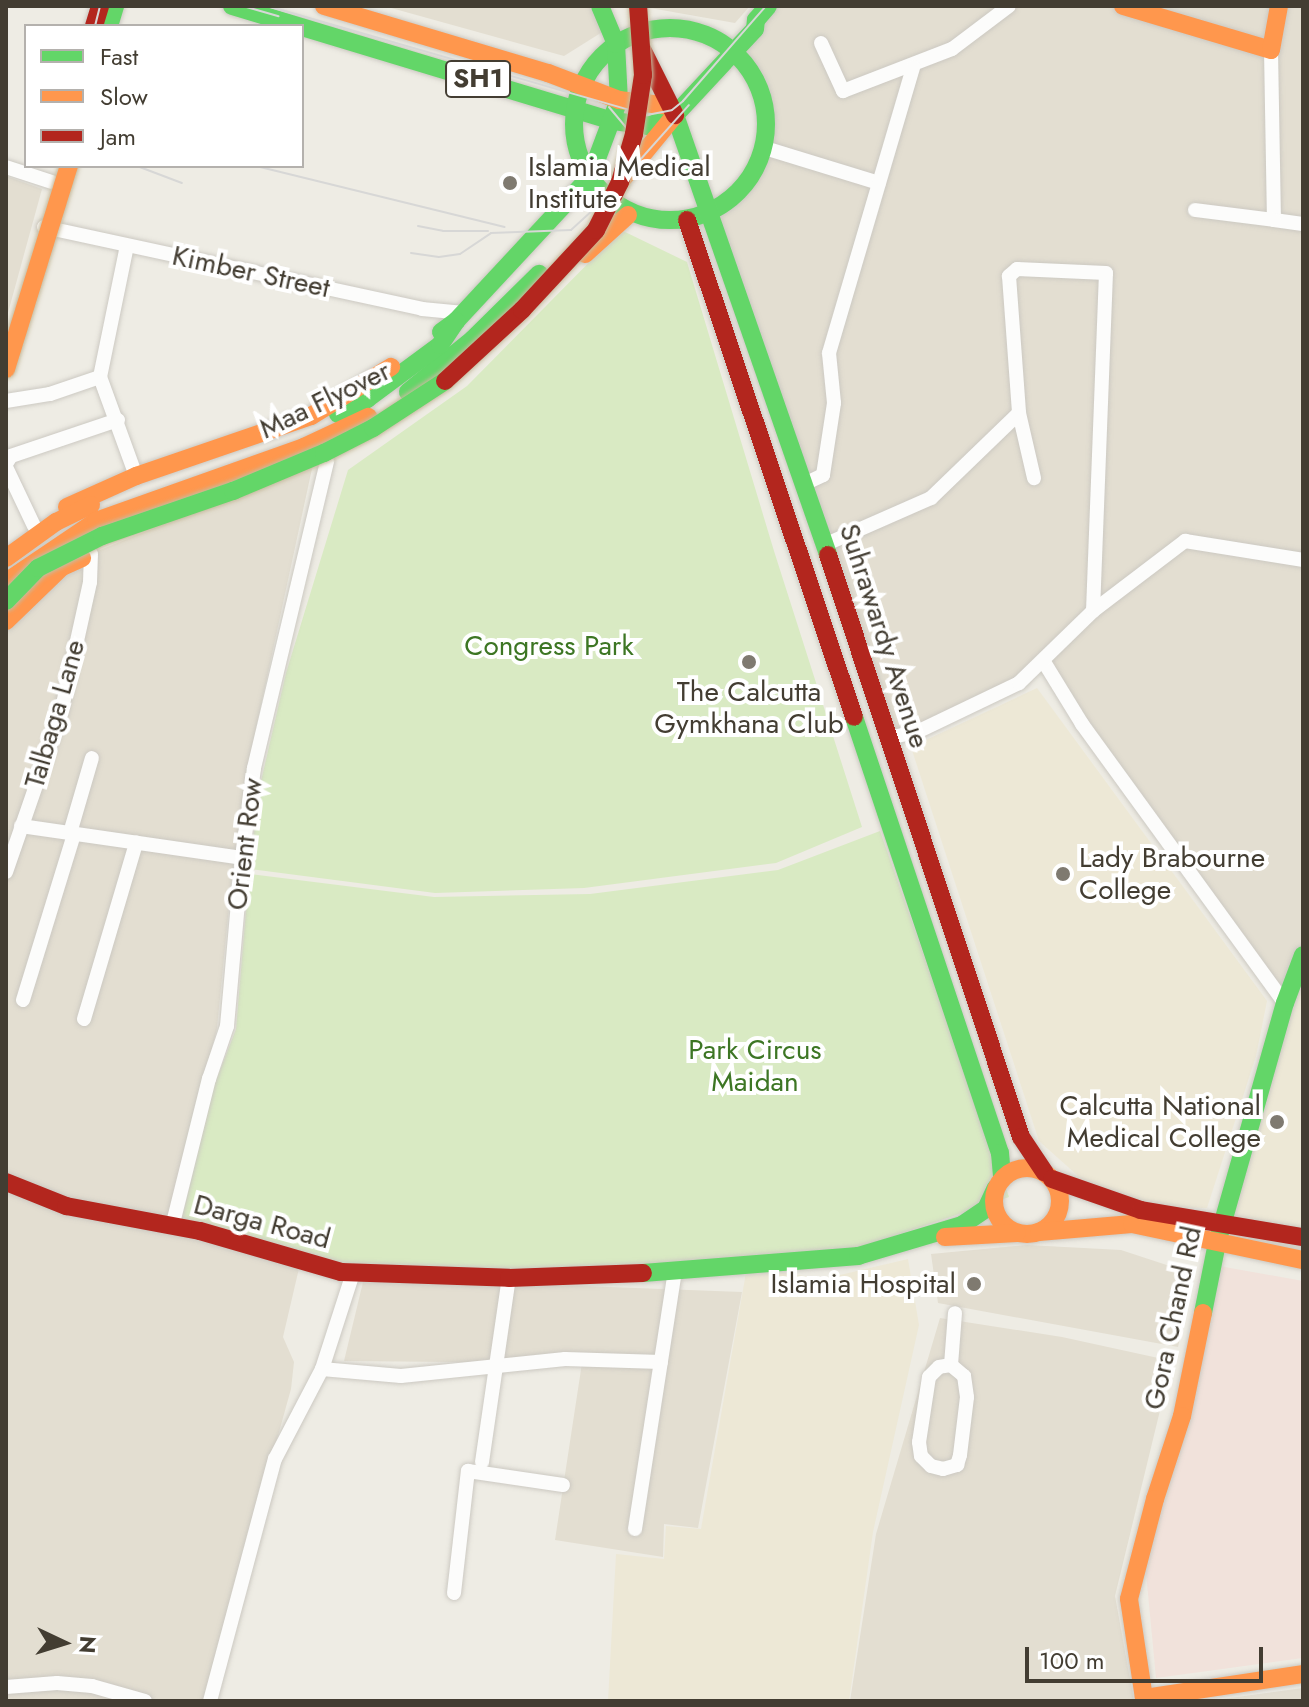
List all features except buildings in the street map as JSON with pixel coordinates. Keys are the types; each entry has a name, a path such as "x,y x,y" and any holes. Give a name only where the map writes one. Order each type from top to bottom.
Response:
{"main road":[{"name":"SH1","path":"232,6 292,24"},
{"name":"SH1","path":"324,6 583,84"},
{"path":"6,543 80,499 136,476 311,416 375,378 460,317 590,177 614,121 619,100 616,44 600,6"},
{"name":"Suhrawardy Avenue","path":"625,6 635,34 672,110 712,212 1021,1137 1048,1176"},
{"path":"7,614 38,568 102,536 233,491 324,453 373,428 446,380 522,310 596,230 617,189 634,134 642,87 643,44 638,6"},
{"path":"1123,6 1271,50 1279,6"},
{"name":"Maa Flyover","path":"6,582 96,521 304,447 371,415 429,377 473,339 577,236 672,110 730,47 755,29 765,10"},
{"path":"664,27 689,29 730,47 751,70 763,94 767,121 765,148 753,174 736,196 712,212 687,220 628,215 590,177 577,148 575,109 583,84 597,62 616,44 635,34 664,27"},
{"name":"SH1","path":"304,28 575,109"},
{"path":"583,84 619,100 672,110"},
{"path":"575,109 614,121 648,126 672,110"},
{"path":"6,369 68,168"},
{"path":"6,345 54,174"},
{"name":"Maa Flyover","path":"7,614 62,567 241,501 327,462 444,388 628,215"},
{"name":"Suhrawardy Avenue","path":"687,220 1000,1153 999,1183"},
{"name":"Maa Flyover","path":"6,558 56,522 96,503 283,439 346,410 394,381 440,345 460,317"},
{"name":"Gora Chand Rd","path":"1144,1699 1129,1599 1155,1499 1182,1416 1222,1224 1285,1003 1303,955"},
{"path":"1303,1237 1141,1210 1021,1168 999,1183 993,1200 999,1219 1017,1233 1132,1224 1303,1260"},
{"path":"1039,1232 1058,1212 1060,1201 1048,1176"},
{"name":"Darga Road","path":"6,1182 66,1206 200,1231 353,1273 509,1278 675,1271 858,1256 929,1238 976,1217 986,1209 999,1183"},
{"name":"Darga Road","path":"929,1238 1017,1233"},
{"path":"1144,1699 1303,1674"}],"street":[{"path":"821,43 843,91 879,75 913,67 952,49 1009,6"},
{"path":"1271,50 1274,220"},
{"path":"804,484 823,475 834,403 829,353 913,67"},
{"path":"765,148 879,183"},
{"path":"6,167 54,174"},
{"path":"1195,210 1303,224"},
{"name":"Kimber Street","path":"40,226 460,317"},
{"path":"127,246 100,377 136,476"},
{"path":"1034,478 1019,413 1009,276 1017,269 1106,273 1093,611"},
{"path":"6,401 50,394 100,377"},
{"path":"824,545 931,498 1019,413"},
{"path":"34,526 6,466 11,456 118,420"},
{"name":"Orient Row","path":"172,1227 209,1079 227,1026 242,858 254,768 327,462"},
{"path":"889,738 919,731 1005,690 1044,662 1093,611 1185,541 1303,560"},
{"name":"Talbaga Lane","path":"6,872 61,713 90,582 91,554"},
{"path":"1044,662 1082,724 1285,1003"},
{"path":"23,1000 92,758"},
{"path":"21,826 242,858"},
{"path":"84,1019 136,843"},
{"path":"635,1529 675,1271"},
{"path":"210,1701 275,1459 322,1369 353,1273"},
{"path":"482,1462 509,1278"},
{"path":"951,1365 955,1313"},
{"path":"322,1369 401,1376 565,1359 661,1362"},
{"path":"951,1365 964,1376 967,1397 957,1465 943,1469 931,1466 921,1456 919,1442 929,1377 939,1367 951,1365"},
{"path":"454,1593 468,1471 563,1485"},
{"path":"6,1687 57,1683 92,1686 145,1701"}],"shaded area":[{"path":"384,6 606,6 615,24 564,56"},
{"path":"639,6 750,6 735,23"},
{"path":"769,6 1303,6 1303,955 1285,1003 1044,663 1019,683 889,738 712,212 736,196 753,174 765,148 767,121 763,94 751,70 733,50"},
{"path":"6,176 42,189 6,320"},
{"path":"313,464 249,761 233,866 217,1028 171,1217 300,1264 283,1337 294,1362 291,1389 204,1701 6,1701 6,588"},
{"name":"Lady Brabourne College","path":"1037,688 1267,1001 1256,1056 1207,1208 1156,1207 1086,1183 1039,1141 911,747"},
{"name":"Calcutta National Medical College","path":"1303,955 1303,1261 1217,1243"},
{"path":"1027,1245 1121,1250 1194,1274 1178,1347 938,1303 931,1254"},
{"path":"908,1259 919,1325 873,1532 849,1701 608,1701 616,1554 664,1559 666,1526 701,1529 747,1267 823,1279"},
{"path":"1219,1266 1303,1281 1303,1658 1156,1678 1144,1552"},
{"path":"364,1278 742,1292 698,1528 664,1524 663,1557 555,1540 582,1363 344,1361"},
{"path":"940,1318 1062,1337 1172,1361 1115,1596 1134,1701 850,1701 876,1534"},
{"path":"1303,1688 1303,1701 1208,1701"}],"green space":[{"name":"Congress Park","path":"621,230 687,262 774,551 862,827 776,863 584,888 435,893 250,869 258,794 286,673 348,470 467,386"},
{"name":"Park Circus Maidan","path":"880,831 1009,1197 850,1251 500,1278 342,1264 182,1218 214,1086 236,1029 249,874 434,897 590,894 778,870"}],"tram line":[{"path":"96,24 100,6"},
{"path":"243,6 279,16"},
{"path":"267,6 647,115 672,110 683,101 766,6"},
{"path":"411,253 439,257 460,254 491,233 571,230 607,197 689,105"},
{"path":"609,107 631,133 635,150 630,169"},
{"path":"142,168 182,183"},
{"path":"264,168 505,227"},
{"path":"418,226 443,231 488,231"}],"traffic: fast":[{"path":"110,24 115,6"},
{"path":"232,6 292,24"},
{"path":"441,332 456,321 590,177 619,100 616,44 600,6"},
{"path":"304,28 614,121 648,126 675,115 755,29 756,20 768,6"},
{"path":"670,28 689,29 707,35 738,56 759,87 765,105 766,124 765,143 759,161 738,192 707,213 689,219 670,220 651,219 633,213 602,192 581,161 575,143 574,124 575,105 581,87 602,56 633,35 651,29 670,28"},
{"path":"675,115 828,555"},
{"path":"408,392 473,339 539,274"},
{"path":"338,414 367,399 440,345 456,321"},
{"path":"6,601 38,568 102,536 233,491 324,453 373,428 445,381"},
{"path":"854,717 1000,1153 1002,1178"},
{"path":"1203,1313 1217,1243 1285,1003 1303,955"},
{"path":"643,1273 858,1256 962,1225 986,1209 996,1188"}],"traffic: slow":[{"path":"324,6 548,73 619,100 670,106"},
{"path":"1123,6 1271,50 1279,6"},
{"path":"620,182 675,115"},
{"path":"6,369 68,168"},
{"path":"585,254 628,215"},
{"path":"67,507 136,476 311,416 391,367"},
{"path":"6,582 96,521 304,447 368,417"},
{"path":"6,558 56,522 91,505"},
{"path":"6,621 62,567 82,558"},
{"path":"1027,1168 1040,1170 1050,1178 1058,1188 1060,1201 1058,1214 1050,1224 1040,1232 1027,1234 1014,1232 1004,1224 996,1214 994,1201 996,1188 1004,1178 1014,1170 1027,1168"},
{"path":"1039,1232 1132,1224 1303,1260"},
{"path":"945,1237 1017,1233"},
{"path":"1203,1313 1182,1416 1155,1499 1129,1599 1144,1698 1303,1674"}],"traffic: jam":[{"path":"95,24 100,6"},
{"path":"445,381 522,310 596,230 620,182 634,134 643,75 638,6"},
{"path":"642,49 675,115"},
{"path":"687,220 854,717"},
{"path":"828,555 1021,1137 1045,1173"},
{"path":"1052,1179 1141,1210 1303,1237"},
{"path":"6,1182 66,1206 200,1231 341,1272 509,1278 643,1273"}],"place":[{"name":"Islamia Medical Institute","path":"510,183"},
{"name":"The Calcutta Gymkhana Club","path":"749,662"},
{"name":"Lady Brabourne College","path":"1063,874"},
{"name":"Calcutta National Medical College","path":"1277,1122"},
{"name":"Islamia Hospital","path":"974,1284"}]}
